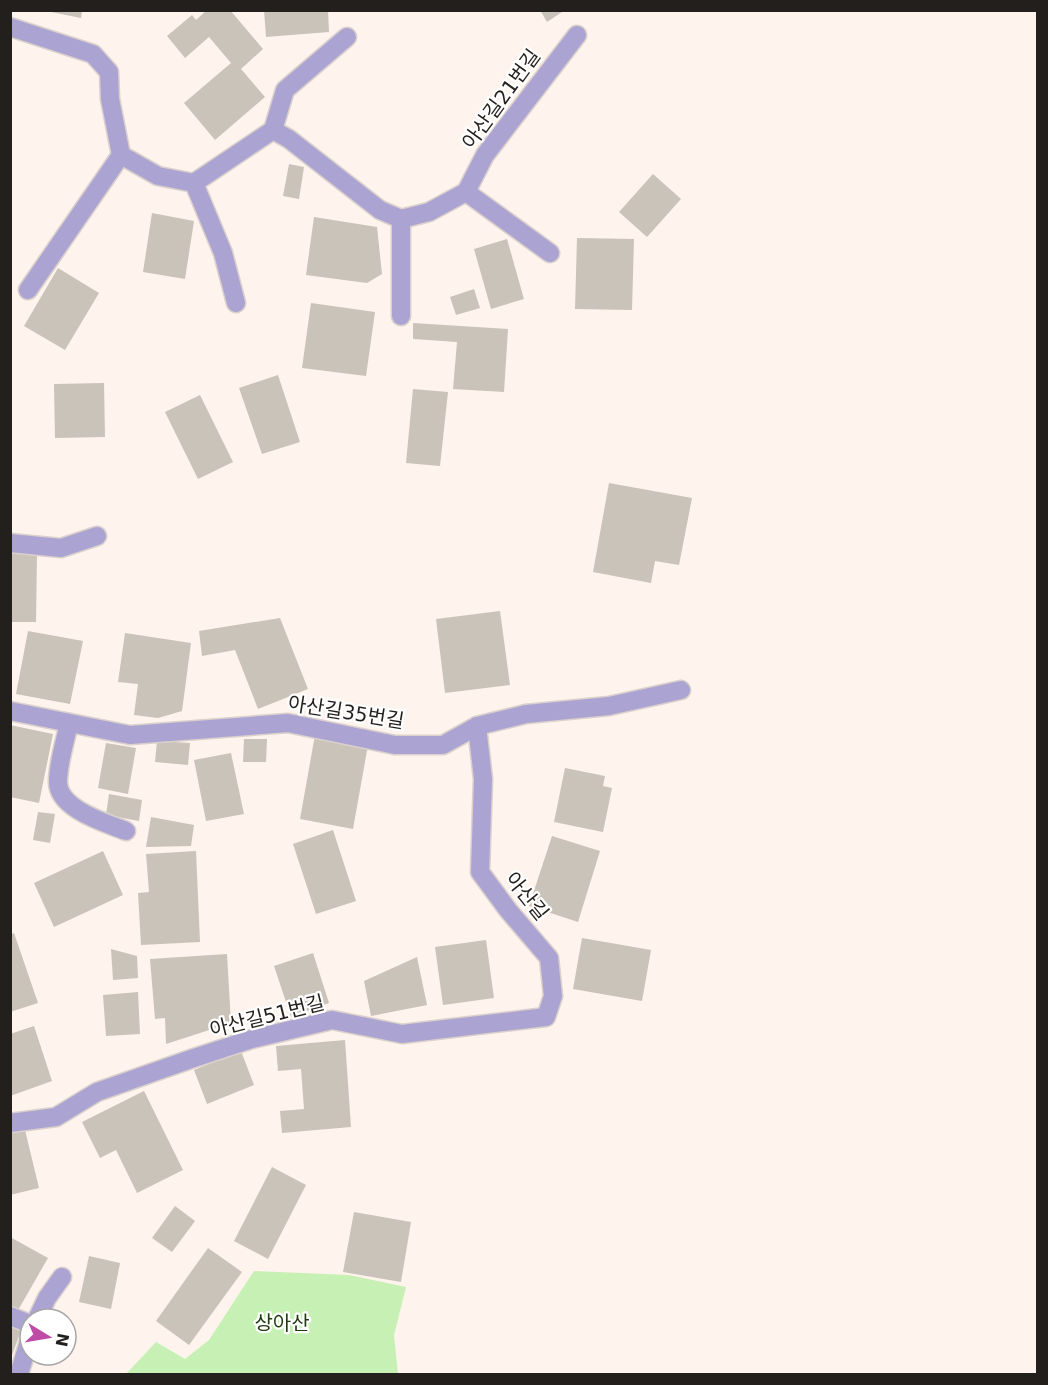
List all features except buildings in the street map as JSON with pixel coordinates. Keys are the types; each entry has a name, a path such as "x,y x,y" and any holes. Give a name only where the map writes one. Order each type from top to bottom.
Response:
{"lane":[{"path":"10,27 93,54 109,72 110,99 121,155 28,291"},
{"name":"아산길21번길","path":"466,192 485,154 577,35"},
{"path":"121,155 158,176 194,183 273,130 285,90 347,37"},
{"path":"273,130 380,210 401,219 429,212 466,192 550,253"},
{"path":"194,183 223,254 236,303"},
{"path":"401,219 401,316"},
{"path":"10,543 61,548 97,536"},
{"name":"아산길35번길","path":"10,711 130,735 288,723 395,745 443,745 477,726 526,714 609,706 681,690"},
{"path":"69,723 58,785 70,806 126,831"},
{"name":"아산길","path":"477,726 483,780 480,872 508,910 549,958 553,996 546,1017"},
{"name":"아산길51번길","path":"10,1123 56,1117 98,1092 191,1059 252,1039 332,1020 402,1034 546,1017"},
{"path":"43,1307 62,1277"},
{"path":"20,1371 21,1367"}],"green space":[{"name":"상아산","path":"254,1271 349,1275 406,1287 394,1335 398,1374 126,1374 156,1342 185,1359 209,1340"}]}
